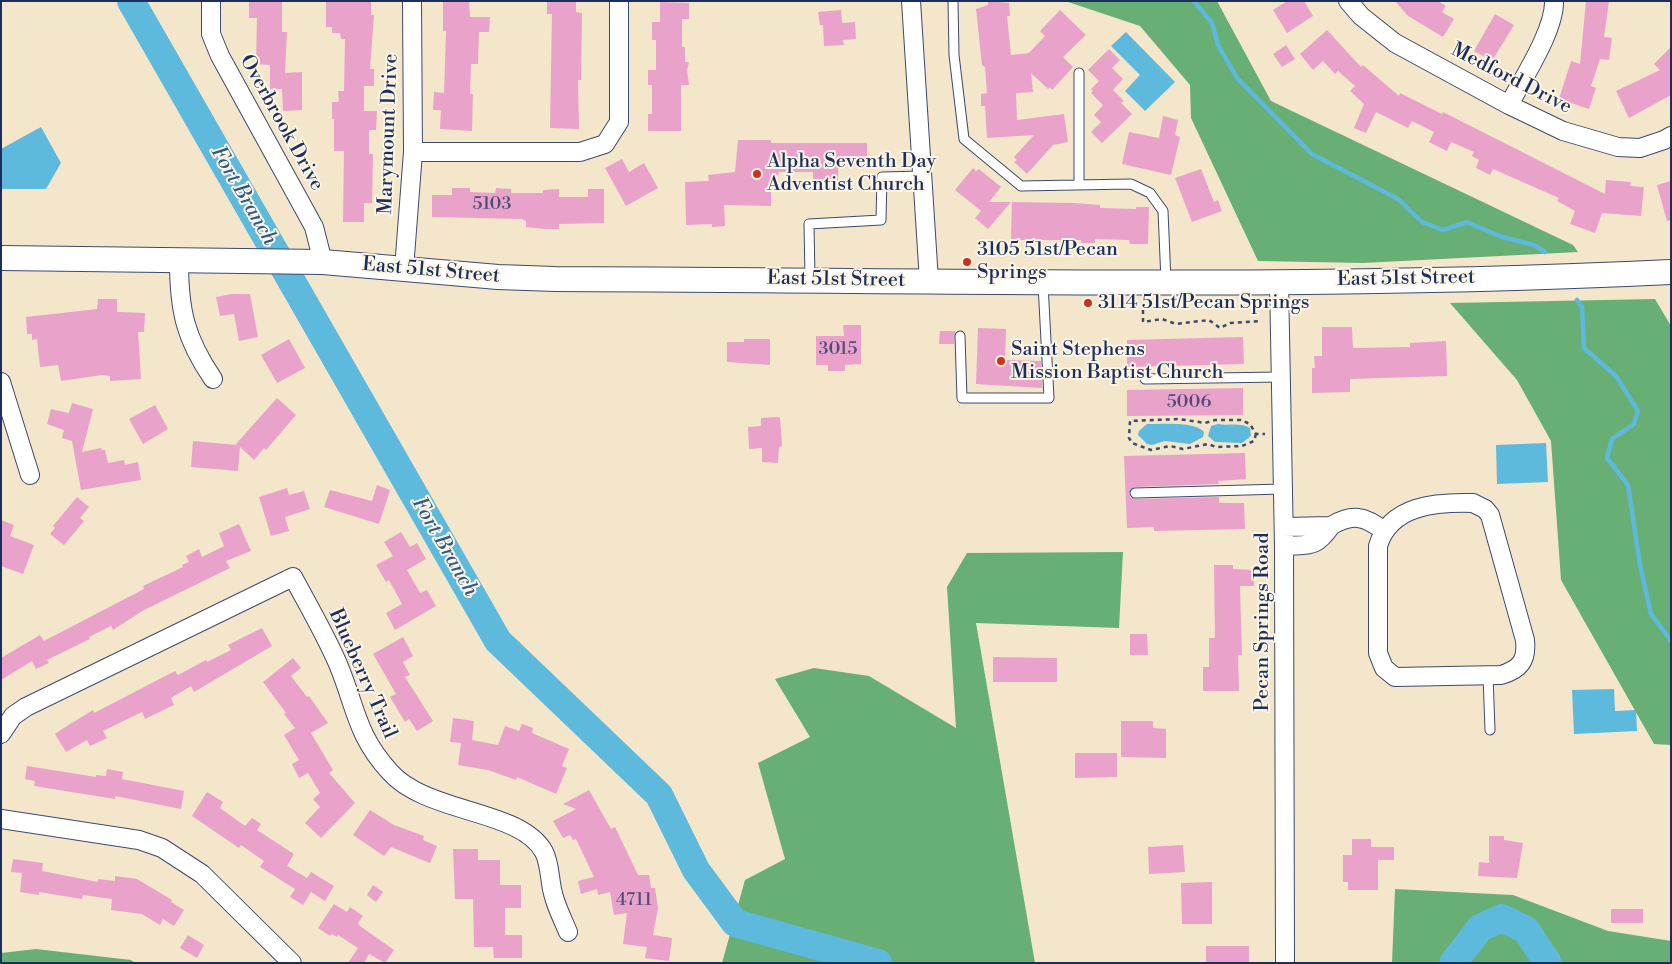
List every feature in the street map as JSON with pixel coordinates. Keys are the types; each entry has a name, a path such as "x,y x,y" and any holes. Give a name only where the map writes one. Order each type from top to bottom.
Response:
{"main road":[{"name":"East 51st Street","path":"1,258 324,262 498,277 555,279 929,282 1166,281 1561,277 1671,272"}],"street":[{"name":"Overbrook Drive","path":"210,1 211,34 220,56 314,227 324,262"},
{"name":"Marymount Drive","path":"404,269 413,152 412,1"},
{"path":"413,152 580,152 605,144 619,122 619,1"},
{"path":"911,1 929,282"},
{"name":"Medford Drive","path":"1348,1 1361,16 1395,44 1509,105 1563,131 1618,147 1640,148 1671,136"},
{"path":"1509,105 1547,31 1554,12 1554,1"},
{"path":"179,261 180,300 187,334 197,356 213,379"},
{"name":"Pecan Springs Road","path":"1279,280 1284,527 1284,963"},
{"path":"1,382 30,475"},
{"path":"1473,503 1485,509 1490,515 1526,651 1525,658 1517,669 1501,675 1402,678 1395,677 1384,668 1378,653 1378,546 1384,531 1399,516 1430,504 1473,503"},
{"path":"1284,546 1313,544 1322,539 1331,526 1342,520 1358,516 1366,518 1384,531"},
{"path":"1284,527 1331,526"},
{"name":"Blueberry Trail","path":"1,734 13,716 26,707 293,576 338,664 357,722 371,749 391,774 411,789 437,801 518,828 531,836 544,852 550,870 553,896 568,932"},
{"path":"1,819 139,840 162,848 202,874 292,963"}],"lane":[{"path":"953,1 954,55 964,139 1021,186 1131,184 1150,193 1163,211 1166,281"},
{"path":"1079,74 1080,185"},
{"path":"810,280 809,224 882,220 882,177 923,176"},
{"path":"960,336 962,398 1049,398 1043,281"},
{"path":"1145,379 1281,377"},
{"path":"1135,493 1283,489"},
{"path":"1488,675 1490,730"}],"path":[{"path":"1143,301 1144,322 1162,319 1176,324 1209,320 1220,328 1230,323 1240,324 1250,320 1261,321"},
{"path":"1179,419 1205,423 1215,420 1241,420 1250,424 1256,434 1254,441 1242,446 1216,447 1205,445 1183,449 1170,446 1151,450 1132,443 1130,438 1130,421 1179,419"},
{"path":"1256,434 1265,434"}],"green space":[{"path":"1065,1 1217,1 1271,101 1573,245 1578,252 1363,263 1258,261 1191,118 1190,85 1140,26"},
{"path":"1655,299 1671,326 1671,745 1654,744 1561,580 1551,441 1517,380 1450,303"},
{"path":"1123,552 1119,628 976,623 1035,963 722,963 745,880 785,859 758,763 810,737 775,679 814,668 869,676 956,728 947,587 967,553"},
{"path":"1395,889 1513,895 1608,931 1671,941 1671,963 1392,963"},
{"path":"36,949 131,960 135,963 1,963 1,953"}],"water":[{"path":"1126,32 1175,82 1145,111 1125,91 1140,75 1111,46"},
{"path":"41,127 61,163 46,189 1,189 1,149"},
{"path":"1147,424 1194,426 1204,432 1203,437 1190,444 1165,441 1152,445 1147,444 1138,435 1139,431"},
{"path":"1218,424 1246,426 1250,428 1251,436 1242,443 1215,442 1208,436 1211,426"},
{"path":"1546,443 1548,482 1497,484 1496,445"},
{"path":"1614,689 1615,711 1636,710 1637,731 1574,734 1572,690"}],"building":[{"path":"249,1 282,1 282,32 287,32 285,73 302,72 302,110 283,111 282,89 270,89 270,65 256,64 257,18 249,18"},
{"path":"326,1 371,2 371,15 374,15 370,69 374,69 374,86 364,86 364,111 377,111 376,130 369,130 369,154 373,154 372,203 364,203 364,222 343,222 344,151 334,151 332,102 339,102 338,91 344,91 345,39 341,39 340,33 332,33 332,27 326,27"},
{"path":"443,1 469,1 470,17 490,17 489,32 479,32 478,64 471,64 470,94 473,94 472,131 440,129 441,110 433,110 434,92 444,93 446,31 443,31"},
{"path":"547,1 576,1 576,12 582,13 581,80 578,80 579,129 550,128 552,14 547,14"},
{"path":"988,1 1009,3 1010,16 1007,16 1011,55 1029,53 1045,36 1040,31 1060,10 1086,35 1063,57 1073,67 1052,90 1050,87 1048,89 1031,73 1033,92 1016,93 1017,120 1064,114 1068,142 1053,145 1027,174 1014,162 1017,160 1014,157 1034,135 987,138 985,106 981,106 981,94 987,93 985,67 982,65 976,9 988,5"},
{"path":"1287,1 1304,1 1313,16 1287,33 1273,10"},
{"path":"1395,1 1438,1 1446,6 1442,12 1454,19 1443,37 1408,16"},
{"path":"1586,1 1609,1 1604,37 1612,38 1609,60 1600,59 1591,86 1596,88 1589,109 1559,99 1571,61 1580,64"},
{"path":"660,2 689,3 689,19 682,19 682,47 685,47 685,62 689,62 687,70 689,85 681,85 681,131 648,131 648,114 652,114 652,85 648,85 648,70 656,70 656,40 652,40 652,22 660,22"},
{"path":"841,10 842,23 855,22 856,39 843,40 844,45 824,46 823,25 820,25 818,12"},
{"path":"1495,14 1514,25 1492,61 1474,51"},
{"path":"1327,30 1361,67 1363,65 1399,96 1400,93 1442,114 1443,112 1605,194 1606,180 1631,182 1630,186 1644,187 1641,216 1602,213 1595,233 1570,224 1575,211 1557,201 1559,198 1493,169 1490,175 1476,168 1479,160 1472,156 1474,152 1451,142 1447,151 1429,142 1434,132 1412,121 1408,128 1376,112 1366,133 1354,128 1364,104 1350,91 1355,86 1338,71 1335,74 1323,61 1313,70 1300,54"},
{"path":"1286,45 1295,59 1282,67 1273,54"},
{"path":"1671,47 1671,95 1629,118 1616,91 1660,70 1654,64"},
{"path":"1109,49 1120,60 1112,68 1123,79 1113,90 1124,101 1121,103 1132,114 1102,143 1091,132 1101,122 1094,115 1103,105 1091,93 1093,91 1091,89 1099,81 1088,70"},
{"path":"1163,116 1178,120 1175,135 1180,137 1171,175 1122,164 1129,132 1159,138"},
{"name":"Alpha Seventh Day Adventist Church","path":"738,140 771,140 771,143 867,143 867,165 844,165 844,168 838,168 838,181 813,181 813,172 778,172 779,175 771,175 771,206 724,205 725,226 712,227 712,224 686,225 685,182 709,181 708,175 735,172"},
{"path":"622,159 629,172 644,163 658,188 626,206 605,168"},
{"path":"973,168 976,171 979,169 1001,187 989,202 1011,202 988,229 975,218 981,211 955,190"},
{"path":"1201,169 1214,202 1218,200 1222,211 1192,222 1175,178"},
{"path":"1671,181 1671,220 1667,221 1657,185"},
{"path":"452,188 470,188 470,192 495,193 496,188 511,189 511,193 543,193 543,190 559,189 559,197 588,197 588,189 604,189 604,223 559,224 559,229 545,229 526,227 526,221 522,219 432,217 432,195 452,195"},
{"path":"1012,202 1074,203 1100,205 1100,208 1136,209 1136,207 1149,207 1148,244 1130,244 1129,240 1095,239 1095,243 1081,243 1081,240 1011,240"},
{"path":"232,294 250,294 258,337 239,341 234,314 220,316 216,297"},
{"path":"98,299 117,299 117,312 145,313 144,332 138,332 141,379 110,381 110,376 102,375 61,381 58,365 40,367 37,339 32,340 32,334 27,334 26,317 97,309"},
{"path":"843,325 861,325 861,364 845,365 845,371 828,371 828,365 816,365 816,336 844,336"},
{"path":"1322,327 1352,327 1353,348 1410,347 1410,343 1446,341 1447,376 1350,379 1350,392 1312,393 1312,368 1315,368 1314,356 1322,356"},
{"name":"Saint Stephens Mission Baptist Church","path":"978,328 1006,329 1005,360 1041,361 1042,388 976,384"},
{"path":"940,331 955,331 954,344 939,344"},
{"path":"1243,337 1244,364 1127,367 1127,340"},
{"path":"289,339 305,368 277,383 261,355"},
{"path":"744,339 770,339 770,365 727,362 727,342 744,342"},
{"path":"1243,388 1243,415 1127,416 1127,390"},
{"path":"277,398 296,415 266,450 264,448 254,460 240,447 238,471 191,467 193,441 237,445"},
{"path":"72,403 93,409 82,452 101,448 105,450 108,463 124,460 125,465 138,462 141,480 81,490 72,441 62,438 64,430 47,424 51,409 69,413"},
{"path":"155,405 168,429 143,444 129,419"},
{"path":"780,417 782,446 779,447 778,463 762,462 762,448 749,449 748,427 761,426 761,418"},
{"path":"1245,453 1246,479 1218,481 1219,484 1135,487 1129,493 1130,497 1135,499 1219,497 1219,503 1244,503 1245,529 1154,531 1154,527 1127,528 1124,456"},
{"path":"377,485 390,490 379,524 324,507 330,490 372,501"},
{"path":"287,488 289,495 304,491 310,509 285,517 289,531 271,536 259,497"},
{"path":"77,497 89,507 80,518 84,521 64,545 50,534 55,528 53,526"},
{"path":"1,520 14,525 10,536 34,545 23,574 1,566"},
{"path":"239,524 251,551 226,561 230,568 144,610 113,630 111,626 89,637 90,639 47,660 49,663 36,669 32,661 1,680 1,658 40,635 44,641 144,589 143,586 183,567 182,565 189,562 186,556 199,549 202,557 224,546 219,533"},
{"path":"401,532 410,547 417,543 426,559 407,570 420,593 427,590 436,606 395,630 386,613 402,604 389,580 386,582 376,565 393,556 384,542"},
{"path":"1214,565 1233,565 1233,569 1254,570 1254,586 1240,586 1242,655 1238,655 1239,691 1203,691 1203,667 1209,667 1209,638 1215,638"},
{"path":"262,628 272,646 194,692 191,686 171,698 174,705 145,719 142,712 103,731 107,738 90,746 87,740 66,752 55,734 93,710 94,713 175,671 178,675 206,660 207,662 231,650 228,645"},
{"path":"1130,634 1147,634 1148,655 1130,655"},
{"path":"403,637 413,656 403,662 410,675 405,677 433,721 417,731 409,719 405,722 390,697 396,694 373,654"},
{"path":"993,657 1057,658 1057,682 993,682"},
{"path":"293,658 301,668 291,676 307,697 309,696 328,723 311,733 333,770 329,773 355,803 321,838 305,823 320,807 313,799 320,793 308,773 299,778 292,764 299,760 284,735 295,728 263,682"},
{"path":"453,718 474,721 472,740 498,745 505,726 519,731 522,724 533,728 532,733 569,749 562,766 567,768 556,794 517,777 516,780 488,770 458,765 461,743 450,742"},
{"path":"1121,721 1153,721 1153,728 1166,729 1166,758 1121,757"},
{"path":"1075,753 1117,753 1117,777 1075,778"},
{"path":"27,766 96,777 96,775 106,776 107,769 123,772 122,779 184,791 181,809 115,796 115,799 34,786 35,781 25,779"},
{"path":"589,790 611,829 615,827 638,875 649,875 651,888 655,888 658,908 653,935 672,938 669,961 645,958 647,947 623,944 627,913 614,915 610,892 598,895 597,889 581,894 578,881 594,877 576,839 573,840 570,835 563,838 553,821 576,809 563,804"},
{"path":"207,792 223,802 220,808 245,826 252,818 261,824 257,830 294,854 287,866 307,878 311,872 334,886 325,901 311,892 303,905 290,897 295,889 260,867 264,861 241,845 239,848 192,816"},
{"path":"370,810 394,825 424,836 423,840 437,846 430,863 391,847 384,856 353,835"},
{"path":"1489,836 1504,836 1504,840 1523,843 1517,878 1478,876 1479,862 1489,863"},
{"path":"1352,839 1371,839 1371,847 1394,847 1394,860 1378,860 1378,890 1348,890 1348,882 1343,882 1343,855 1352,855"},
{"path":"1183,845 1185,872 1149,874 1148,847"},
{"path":"453,849 478,849 478,860 500,860 500,885 521,885 521,908 505,908 505,935 522,935 522,958 494,958 493,947 474,947 473,899 455,899"},
{"path":"13,859 43,863 42,871 98,882 98,879 115,881 115,876 137,879 172,900 171,902 184,910 174,926 163,919 160,925 142,914 111,910 112,899 83,895 82,899 39,892 39,895 20,892 22,873 11,872"},
{"path":"1212,882 1212,924 1182,924 1181,883"},
{"path":"373,885 383,892 376,902 367,895"},
{"path":"334,904 347,912 350,907 363,916 358,923 360,926 394,950 385,963 369,954 364,963 348,963 358,948 338,935 337,937 332,934 330,936 318,928"},
{"path":"1611,909 1643,909 1643,923 1611,923"},
{"path":"188,935 204,945 197,958 180,948"},
{"path":"1206,946 1249,946 1249,963 1206,963"}],"waterway":[{"name":"Fort Branch","path":"131,1 498,641 659,795 696,870 735,923 878,963"},
{"path":"1194,1 1212,23 1218,45 1237,78 1312,154 1398,199 1422,222 1443,230 1467,222 1502,237 1534,245 1545,252"},
{"path":"1577,300 1582,307 1584,348 1616,376 1638,411 1634,424 1612,439 1607,458 1628,485 1640,565 1651,614 1671,641"},
{"name":"Fort Branch","path":"1453,963 1480,928 1502,918 1526,930 1548,963"}],"place":[{"name":"Alpha Seventh Day Adventist Church","path":"757,174"},
{"name":"3105 51st/Pecan Springs","path":"967,262"},
{"name":"3114 51st/Pecan Springs","path":"1088,303"},
{"name":"Saint Stephens Mission Baptist Church","path":"1001,361"}]}
